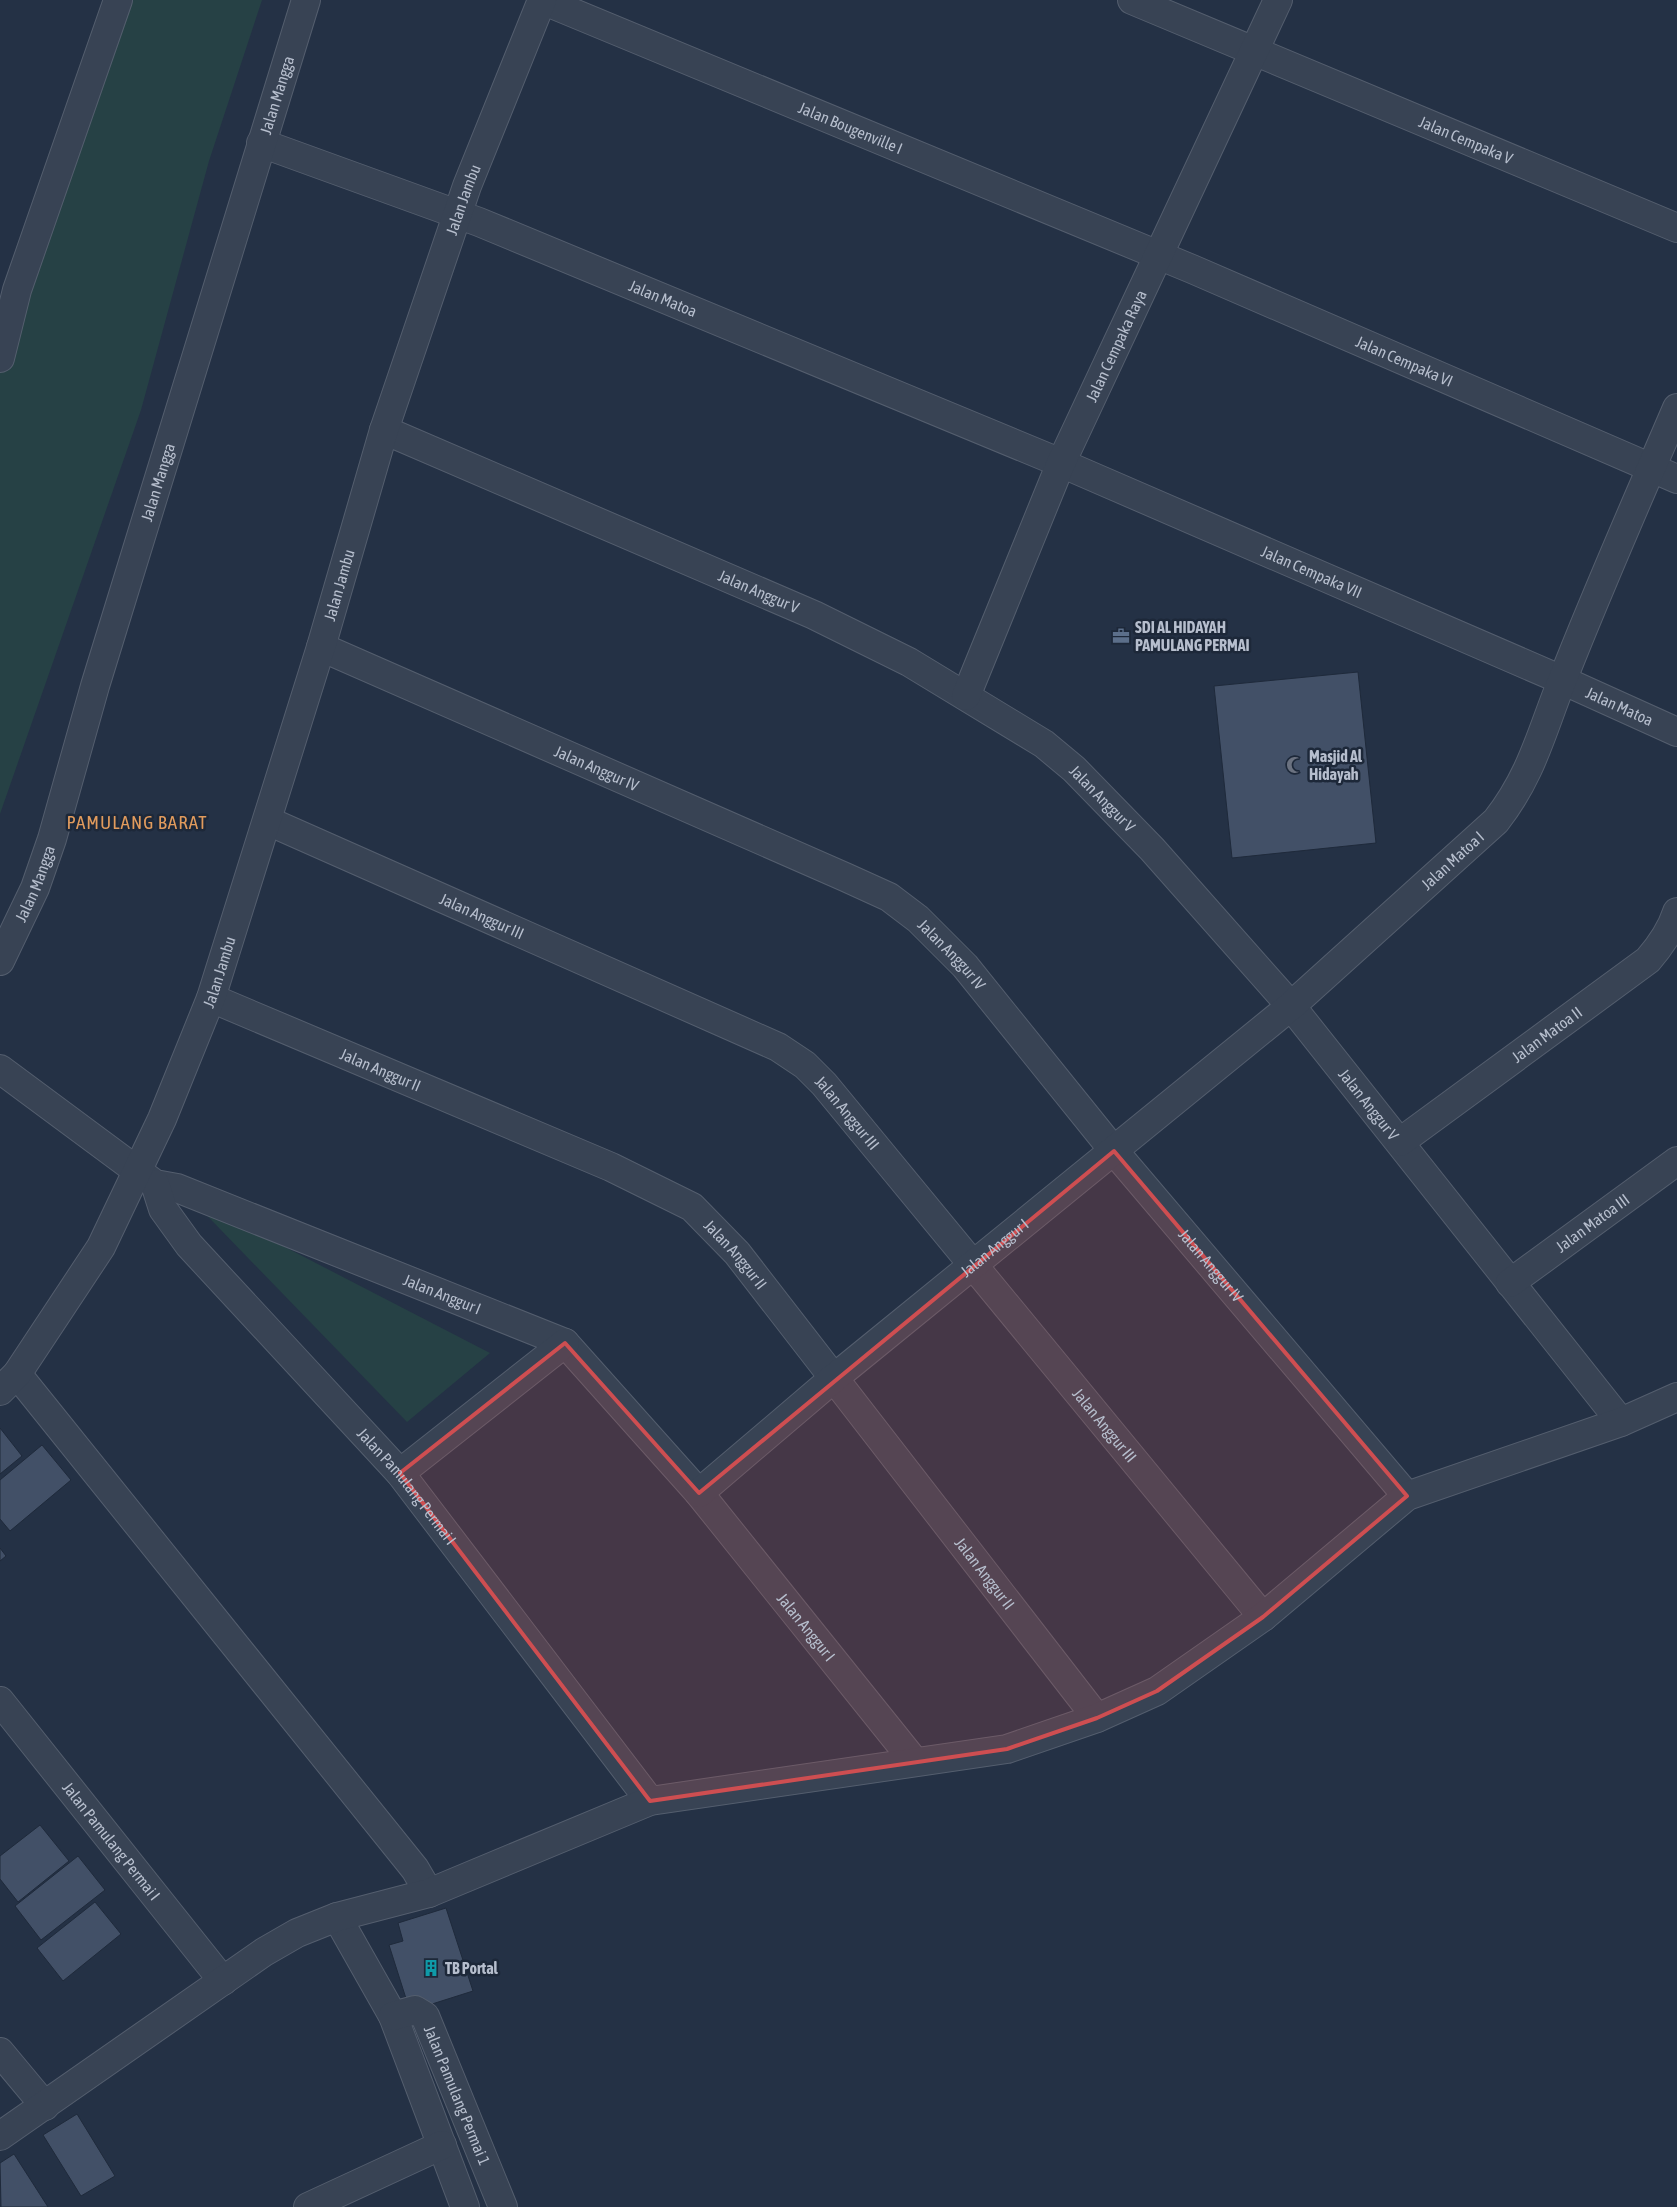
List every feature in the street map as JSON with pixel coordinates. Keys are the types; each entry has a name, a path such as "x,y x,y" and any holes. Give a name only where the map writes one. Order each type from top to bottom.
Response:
{"street":[{"path":"0,358 9,287 118,0"},
{"name":"Jalan Mangga","path":"0,961 36,888 52,840 98,677 260,143 306,0"},
{"name":"Jalan Jambu","path":"8,1382 101,1247 146,1177 162,1119 211,998 268,821 384,430 457,214 542,0"},
{"name":"Jalan Bougenville I","path":"542,0 1159,256"},
{"name":"Jalan Cempaka V","path":"1132,0 1677,228"},
{"name":"Jalan Cempaka Raya","path":"966,696 1061,463 1256,52 1278,0"},
{"name":"Jalan Matoa","path":"260,143 457,214 1061,463"},
{"name":"Jalan Cempaka VI","path":"1159,256 1677,478"},
{"name":"Jalan Matoa I","path":"1292,1006 1496,821 1510,803 1530,769 1562,680 1677,408"},
{"name":"Jalan Anggur V","path":"384,430 814,615 909,662 1044,744 1074,769 1152,849 1292,1006 1621,1422"},
{"name":"Jalan Cempaka VII","path":"1061,463 1562,680"},
{"name":"Jalan Anggur IV","path":"321,647 888,897 918,919 965,966 1114,1151 1407,1496"},
{"name":"Jalan Matoa","path":"1562,680 1677,732"},
{"name":"Jalan Anggur III","path":"268,821 778,1047 805,1065 824,1084 972,1267 1263,1616"},
{"name":"Jalan Matoa II","path":"1400,1142 1648,960 1660,947 1672,927 1677,912"},
{"name":"Jalan Anggur II","path":"211,998 612,1167 692,1207 737,1253 1097,1718"},
{"name":"Jalan Anggur I","path":"698,1493 834,1378 1292,1006"},
{"path":"0,1068 146,1177"},
{"name":"Jalan Matoa III","path":"1510,1283 1677,1161"},
{"name":"Jalan Anggur I","path":"146,1177 565,1342 698,1493 914,1761"},
{"name":"Jalan Pamulang Permai I","path":"146,1177 162,1209 189,1245 400,1473 650,1801"},
{"path":"400,1473 565,1342"},
{"path":"8,1382 415,1869 429,1893"},
{"path":"0,2136 264,1952 297,1933 337,1917 429,1893 650,1801 914,1761 1007,1749 1097,1718 1157,1691 1263,1616 1407,1496 1621,1422 1677,1397"},
{"name":"Jalan Pamulang Permai I","path":"0,1702 223,1981"},
{"path":"337,1917 393,2016 465,2207"},
{"name":"Jalan Pamulang Permai 1","path":"393,2016 415,2010 425,2016 503,2207"},
{"path":"0,2052 45,2106"},
{"path":"308,2207 442,2145"}],"highlighted area":[{"path":"1114,1151 1407,1496 1263,1617 1157,1691 1097,1718 1007,1749 650,1801 400,1473 565,1343 699,1493"}],"green space":[{"path":"119,0 262,0 209,161 141,410 0,814 0,352"},
{"path":"190,1198 490,1353 407,1422"}],"building":[{"name":"Masjid Al Hidayah","path":"1358,672 1376,843 1232,858 1214,686"},
{"path":"0,1428 22,1456 0,1474"},
{"path":"42,1445 71,1480 10,1531 0,1519 0,1480"},
{"path":"0,1548 6,1556 0,1561"},
{"path":"40,1825 69,1861 18,1902 0,1879 0,1856"},
{"path":"78,1856 105,1890 41,1940 15,1906"},
{"path":"95,1902 121,1934 63,1981 37,1948"},
{"name":"TB Portal","path":"446,1908 473,1991 410,2011 389,1945 403,1941 398,1923"},
{"path":"77,2114 115,2176 81,2196 43,2135"},
{"path":"14,2154 48,2207 1,2207 0,2163"}],"place":[{"name":"SDI AL HIDAYAH PAMULANG PERMAI","path":"1121,636"},
{"name":"Masjid Al Hidayah","path":"1295,765"},
{"name":"TB Portal","path":"431,1968"}],"district":[{"name":"PAMULANG BARAT","path":"137,822"}]}
